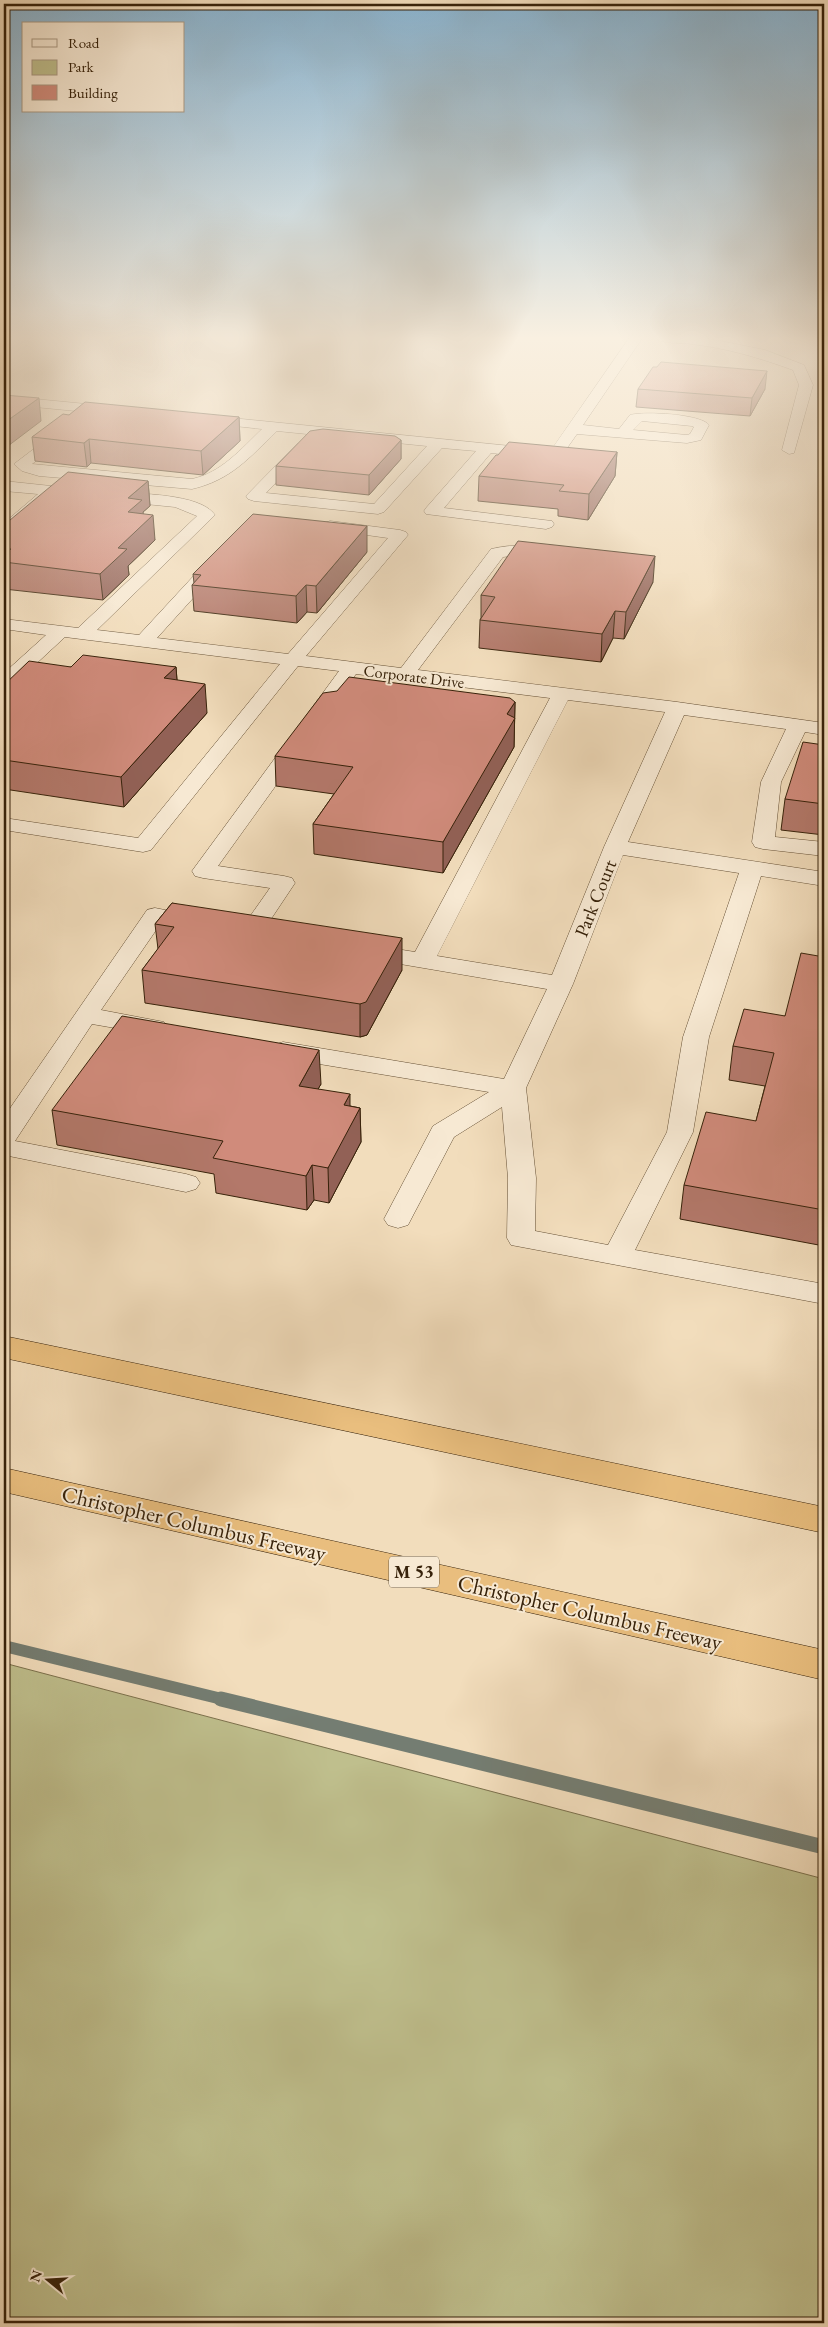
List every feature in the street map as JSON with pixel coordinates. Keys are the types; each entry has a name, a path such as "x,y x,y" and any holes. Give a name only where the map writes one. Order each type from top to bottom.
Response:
{"highway":[{"path":"4,1347 824,1520"},
{"name":"Christopher Columbus Freeway","path":"4,1480 824,1665"}],"street":[{"path":"47,446 22,464 39,471 179,484 203,483 223,473 253,446"},
{"path":"304,446 254,496 378,509 436,446"},
{"path":"463,446 555,455 562,446"},
{"path":"789,450 790,446"},
{"path":"487,448 432,511 546,524"},
{"path":"4,486 70,493"},
{"path":"4,531 51,491"},
{"path":"82,634 206,515 200,510 187,505 100,496"},
{"path":"4,824 143,845 292,661 400,535 314,524"},
{"path":"143,642 232,544"},
{"path":"405,675 497,553 514,550 563,555"},
{"name":"Corporate Drive","path":"4,624 824,728"},
{"path":"4,684 60,632"},
{"path":"235,929 284,883 203,871 351,668"},
{"path":"422,961 562,694"},
{"name":"Park Court","path":"513,1088 561,984 615,848 677,708"},
{"path":"798,725 770,782 763,842 824,850"},
{"path":"615,848 824,879"},
{"path":"617,1256 680,1132 696,1037 752,868"},
{"path":"4,1137 85,1015 155,916 280,937"},
{"path":"346,948 561,984"},
{"path":"85,1015 182,1032"},
{"path":"259,1046 513,1088"},
{"path":"513,1088 522,1178 521,1238 824,1294"},
{"path":"398,1219 443,1132 513,1088"},
{"path":"4,1147 186,1182"}],"green space":[{"path":"4,1663 824,1879 824,2323 4,2323"}],"building":[{"path":"151,446 207,446 201,451"},
{"path":"296,446 396,446 369,475 276,466"},
{"path":"506,446 548,446 617,452 589,494 559,491 564,485 479,476"},
{"path":"68,472 148,481 128,498 142,500 128,512 153,515 118,548 127,549 100,574 4,562 4,555 11,549 4,548 4,525"},
{"path":"253,514 367,526 316,586 306,585 296,596 192,585 201,575 193,574"},
{"path":"518,541 655,556 626,612 615,611 602,634 480,620 495,597 481,595"},
{"path":"83,655 176,667 164,678 205,684 121,777 4,760 4,685 29,661 71,667"},
{"path":"349,677 510,698 515,702 507,714 515,718 443,842 313,824 353,767 275,756 323,693 337,691"},
{"path":"803,742 824,745 824,804 785,799"},
{"path":"172,903 402,938 366,1002 360,1004 142,970 174,927 155,924"},
{"path":"801,953 824,957 824,1210 684,1185 706,1112 756,1121 774,1053 733,1046 744,1009 785,1016"},
{"path":"122,1016 319,1050 299,1086 350,1094 344,1105 360,1108 328,1168 312,1165 306,1176 213,1158 223,1141 52,1110"}],"waterway":[{"path":"4,1646 226,1700"},
{"path":"221,1699 824,1847"}]}
